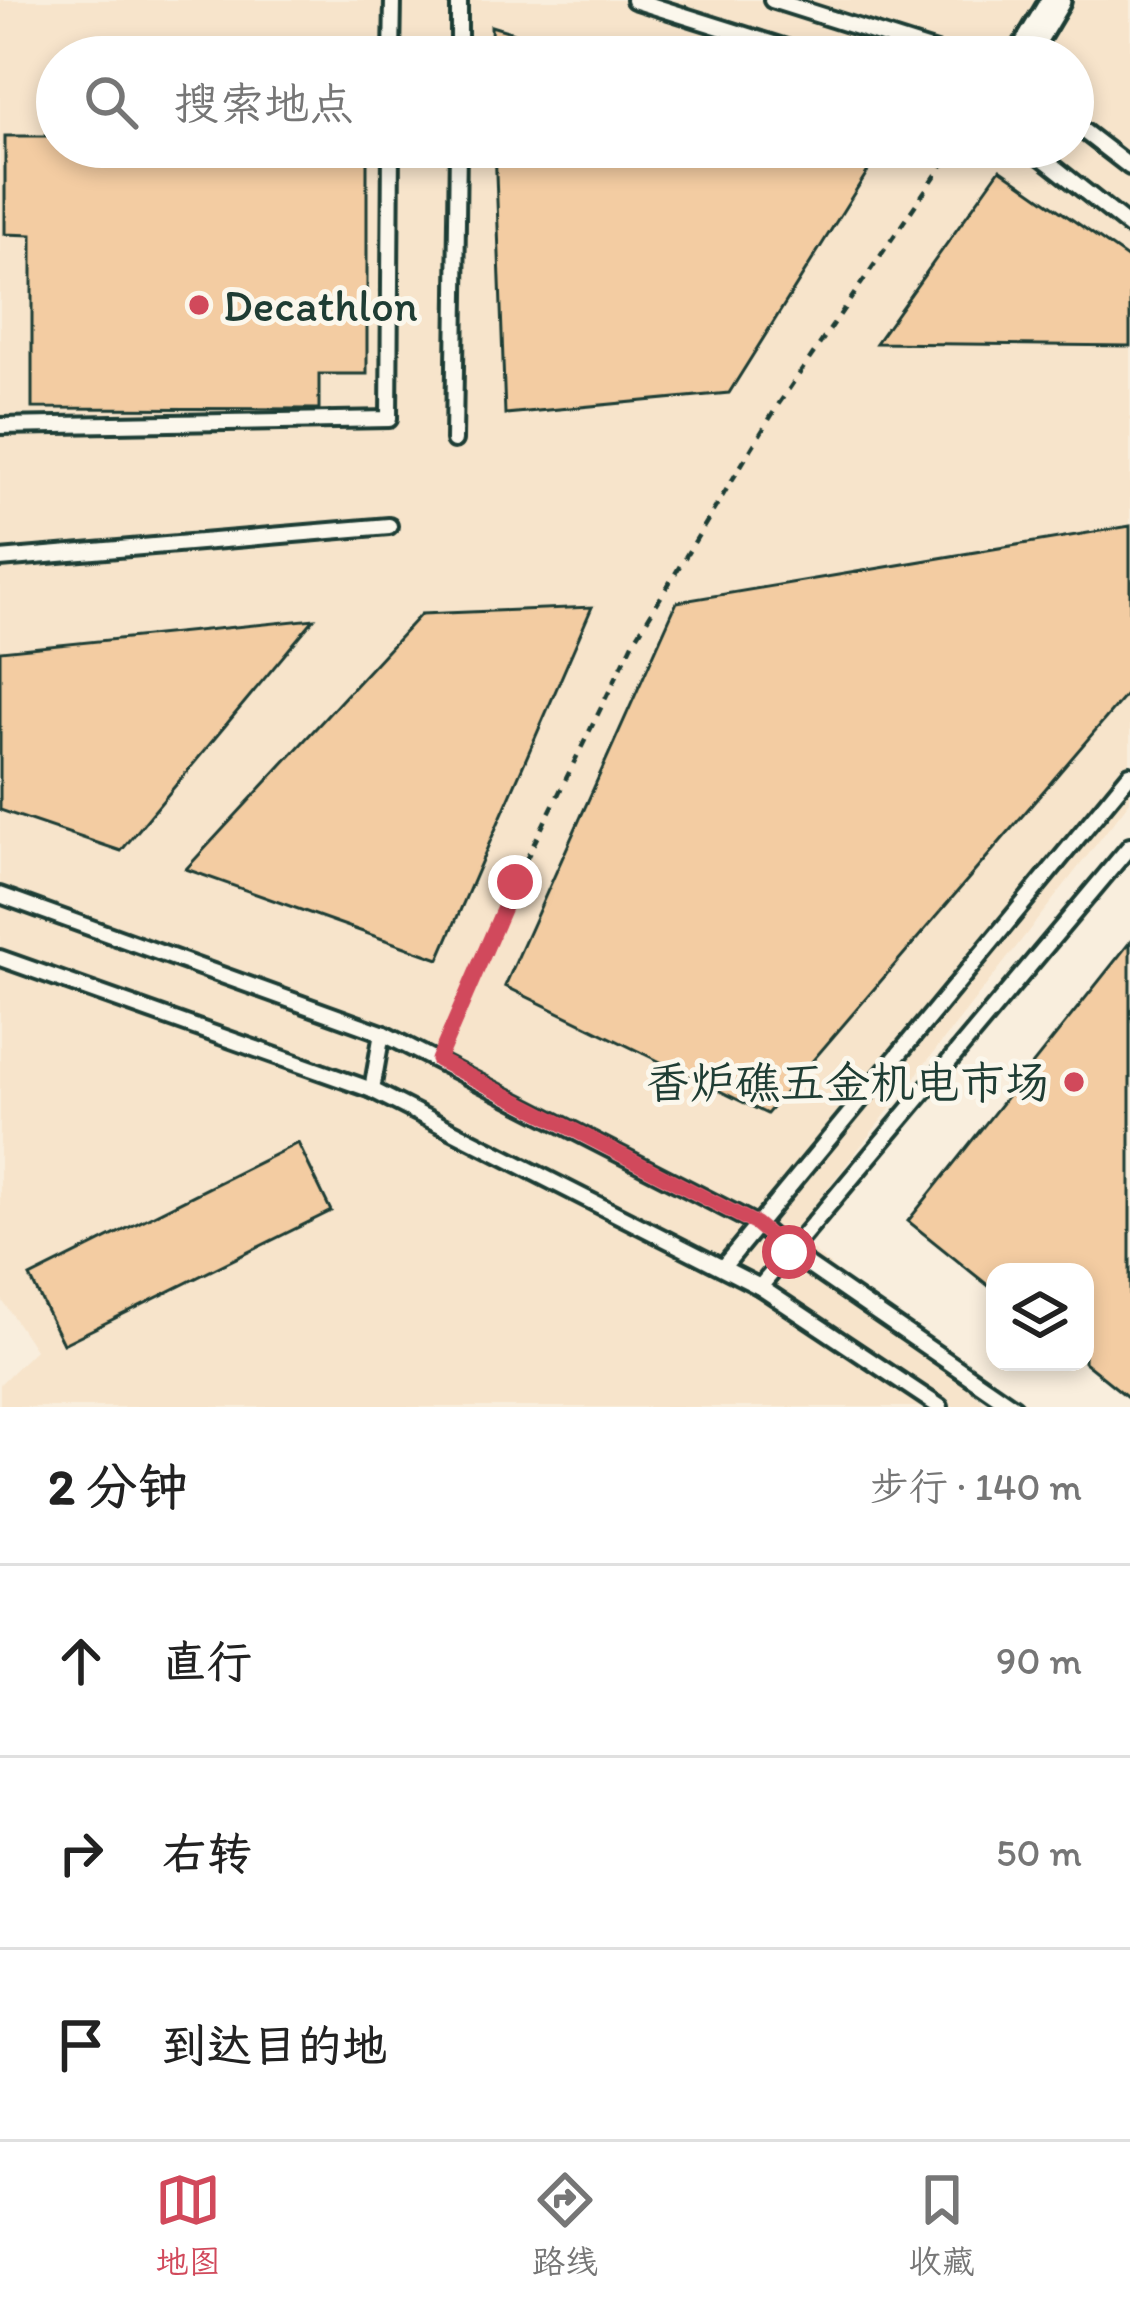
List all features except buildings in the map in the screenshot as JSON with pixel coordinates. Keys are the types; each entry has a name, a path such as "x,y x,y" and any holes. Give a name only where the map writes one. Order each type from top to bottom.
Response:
{"street":[{"path":"1035,36 1056,0"}],"lane":[{"path":"392,36 393,0"},
{"path":"459,0 459,36"},
{"path":"634,0 748,36"},
{"path":"772,0 886,36"},
{"path":"1094,139 1130,167"},
{"path":"0,426 389,419 392,168"},
{"path":"454,440 458,168"},
{"path":"1056,168 1130,226"},
{"path":"0,559 389,526"},
{"path":"723,1267 1130,774"},
{"path":"760,1287 1130,846"},
{"path":"0,895 382,1033 438,1060 756,1224 789,1252 1014,1407"},
{"path":"0,958 372,1090 760,1287 940,1407"},
{"path":"372,1090 382,1033"}],"path":[{"path":"438,1060 515,882 634,640 778,405 941,168"}],"shaded area":[{"path":"0,0 1130,0 1130,801 793,1233 990,1407 0,1407 0,1384 35,1350 0,1297"}],"place":[{"name":"Decathlon","path":"199,305"},
{"name":"香炉礁五金机电市场","path":"1074,1082"}],"route":[{"path":"515,882 438,1060 756,1224 789,1252"}]}
